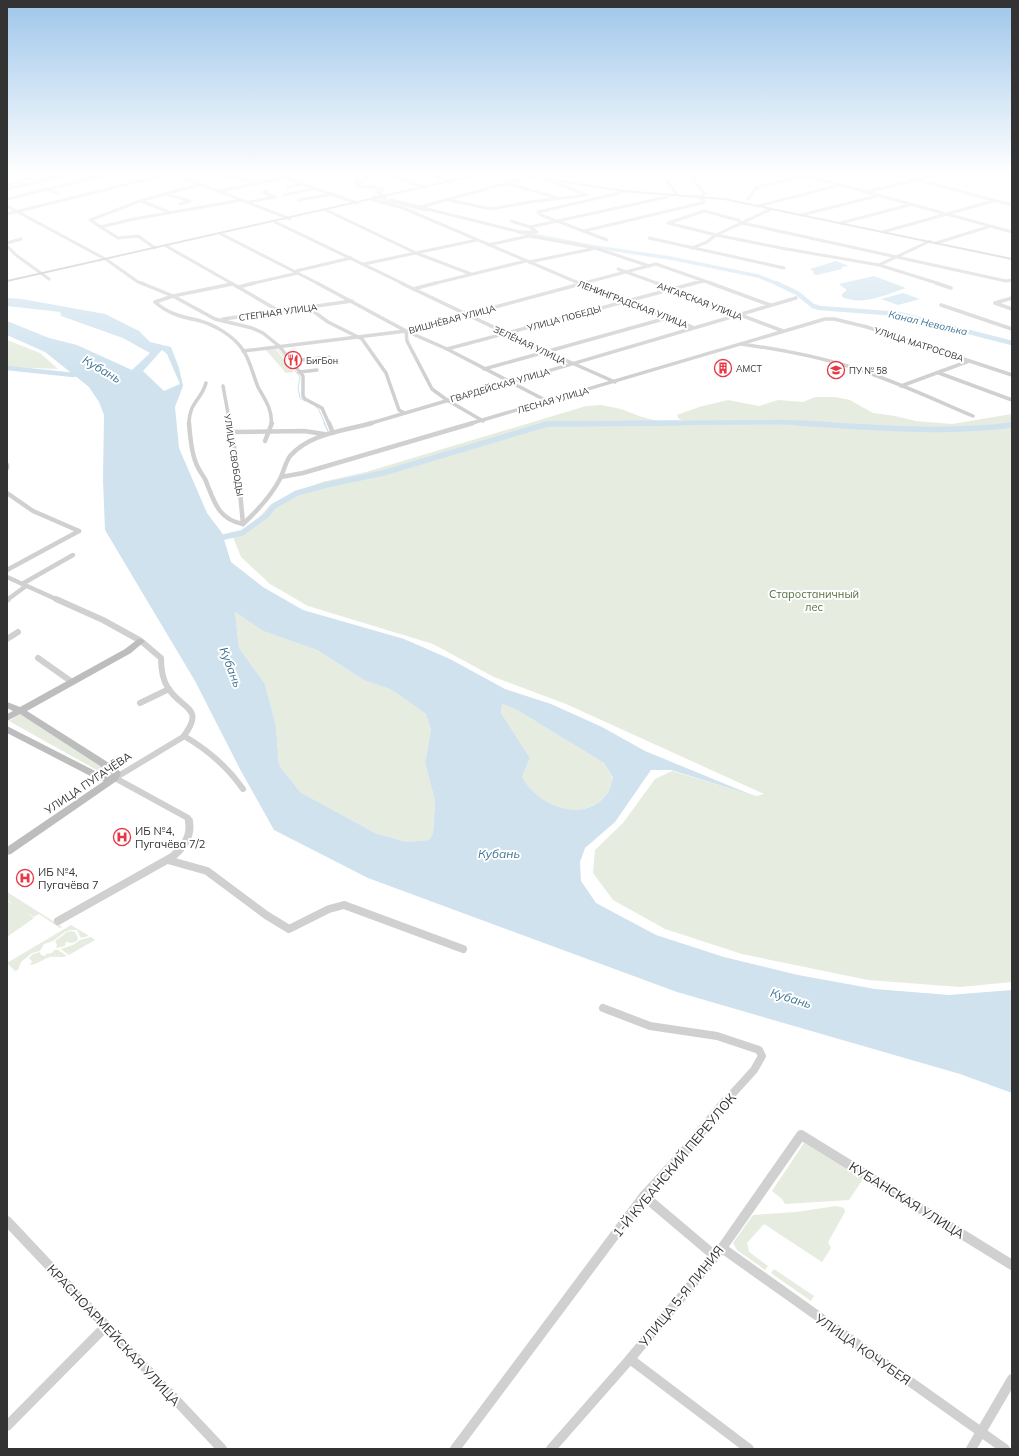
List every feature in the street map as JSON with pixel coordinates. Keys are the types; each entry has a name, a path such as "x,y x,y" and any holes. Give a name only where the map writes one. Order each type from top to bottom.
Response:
{"main road":[{"path":"7,281 189,241"},
{"path":"930,241 1012,258"},
{"path":"7,718 128,651 140,641"},
{"path":"7,705 21,711 114,770 116,774 115,778 101,778 7,729"},
{"name":"УЛИЦА ПУГАЧЁВА","path":"7,852 115,778"}],"street":[{"path":"72,241 107,260 138,282 173,296 215,319 252,328 263,333 278,346 303,376 303,396 305,399 322,408 333,433"},
{"path":"145,241 155,248"},
{"path":"235,241 297,272 406,331 447,349 547,401"},
{"name":"ЗЕЛЁНАЯ УЛИЦА","path":"315,241 465,315 615,382"},
{"path":"392,241 416,253 471,274"},
{"path":"364,264 473,241"},
{"name":"ЛЕНИНГРАДСКАЯ УЛИЦА","path":"479,241 624,302 693,328"},
{"path":"488,245 506,241"},
{"path":"556,241 595,248 650,266"},
{"path":"662,241 784,268"},
{"path":"692,248 708,241"},
{"path":"748,241 879,265 951,288"},
{"path":"824,241 1006,280 1012,280"},
{"path":"879,265 930,241"},
{"path":"936,243 942,241"},
{"path":"7,246 49,280"},
{"path":"166,246 279,311"},
{"path":"413,289 471,274 595,248"},
{"path":"239,287 351,258"},
{"name":"ВИШНЁВАЯ УЛИЦА","path":"243,350 406,331 628,273 656,264 704,281"},
{"name":"АНГАРСКАЯ УЛИЦА","path":"618,269 670,290 783,331"},
{"path":"704,281 770,305"},
{"name":"УЛИЦА ПОБЕДЫ","path":"447,349 704,281"},
{"path":"232,284 173,296 155,302 178,316 204,323 230,337 243,350 273,418 270,431 265,441"},
{"name":"ГВАРДЕЙСКАЯ УЛИЦА","path":"242,524 270,495 281,477 286,461 291,454 302,446 326,434 404,413 796,298"},
{"path":"1012,298 995,303 1012,309"},
{"name":"СТЕПНАЯ УЛИЦА","path":"204,323 215,319 227,319 352,301"},
{"path":"941,305 1012,329"},
{"path":"309,308 328,322 362,339 386,374 400,410 404,413"},
{"path":"484,369 667,318"},
{"name":"ЛЕСНАЯ УЛИЦА","path":"281,477 303,473 615,382 825,318"},
{"name":"УЛИЦА МАТРОСОВА","path":"825,318 867,327 1012,375"},
{"path":"406,331 406,342 429,385 447,400 482,420"},
{"path":"737,344 789,352 867,372 973,416"},
{"path":"290,361 329,357"},
{"path":"901,386 969,361"},
{"path":"299,372 317,370"},
{"path":"938,373 1012,400"},
{"path":"206,383 205,391 190,410 189,423 195,460 213,501 221,512 225,517 238,524 242,524"},
{"name":"УЛИЦА СВОБОДЫ","path":"223,386 232,432 242,500 242,524"},
{"path":"232,432 304,431 326,434"},
{"path":"7,493 33,511 79,531 7,570"},
{"path":"7,600 24,585 73,554"},
{"path":"7,577 103,620 140,641 161,658 161,673 169,689 192,712 193,721 191,728 184,736 207,749 225,765 243,789"},
{"path":"7,639 18,632"},
{"path":"38,658 72,682"},
{"path":"140,703 169,689"},
{"name":"УЛИЦА ПУГАЧЁВА","path":"115,778 184,736"},
{"path":"58,921 115,888 168,860 182,847 188,838 191,826 188,818 115,778"},
{"path":"168,860 207,871 266,915 289,929 329,909 344,905 463,949"},
{"name":"1-Й КУБАНСКИЙ ПЕРЕУЛОК","path":"455,1449 644,1196 684,1152 712,1116 754,1070 762,1056 759,1050 717,1036 650,1026 603,1008"},
{"name":"УЛИЦА 5-Я ЛИНИЯ","path":"551,1449 630,1359 719,1252 802,1135"},
{"name":"КУБАНСКАЯ УЛИЦА","path":"802,1135 1012,1265"},
{"name":"УЛИЦА КОЧУБЕЯ","path":"644,1196 719,1252 1005,1449"},
{"name":"КРАСНОАРМЕЙСКАЯ УЛИЦА","path":"7,1221 222,1449"},
{"path":"7,1426 106,1326"},
{"path":"630,1359 749,1449"},
{"path":"971,1449 1012,1379"}],"green space":[{"path":"7,340 40,353 58,369 7,367"},
{"path":"274,347 294,372 286,373 265,349"},
{"name":"Старостаничный лес","path":"815,397 835,397 850,400 873,413 916,421 952,424 1012,414 1012,982 960,987 868,980 742,954 665,929 613,900 593,873 595,850 623,823 655,779 672,771 757,796 764,794 566,704 494,677 433,644 308,606 270,584 241,557 231,532 243,530 255,522 270,505 293,493 322,482 366,472 586,406 601,405 621,409 671,425 681,425 684,423 678,418 677,415 699,407 728,400 759,406 778,400 803,402"},
{"path":"235,612 263,631 317,650 364,680 392,690 426,714 431,730 425,763 435,801 433,833 429,840 407,842 375,833 300,792 279,765 276,726 265,684 239,648"},
{"path":"503,704 517,710 604,763 613,779 608,793 598,803 586,808 574,810 562,808 539,796 529,787 522,777 530,758 501,713 501,707"},
{"path":"20,714 108,768 102,773 9,721"},
{"path":"7,892 62,927 60,928 39,914 34,917 26,912 34,918 7,937 7,901 14,905 7,900"},
{"path":"71,925 89,936 81,938 77,930 70,930 53,941 44,944 40,951 32,953 21,962 18,970 15,971 7,963"},
{"path":"67,932 75,932 78,938 77,941 72,943 66,942 65,946 56,948 57,945 55,941"},
{"path":"91,937 95,940 69,955 61,949 73,945 80,940"},
{"path":"54,950 58,950 67,956 50,957 36,964 30,965 32,961 29,958 33,954 40,952 41,955 45,956 46,954 52,953"},
{"path":"804,1143 863,1179 849,1200 785,1204 782,1199 772,1191"},
{"path":"836,1206 844,1208 845,1212 828,1242 831,1248 822,1262 764,1224 747,1243 749,1252 768,1266 765,1270 737,1250 733,1243 753,1215 796,1212"},
{"path":"774,1269 814,1296 811,1301 771,1273"}],"water":[{"path":"836,261 849,266 817,275 813,274 814,272 810,269"},
{"path":"874,276 906,288 866,300 842,297 842,294 847,290 839,284"},
{"path":"903,293 920,299 898,305 881,299"},
{"name":"Кубань","path":"7,298 22,299 105,314 139,331 150,342 171,347 179,368 183,386 175,407 179,448 207,513 222,533 231,562 263,587 303,610 404,639 450,659 505,689 551,704 602,727 645,751 752,795 671,770 651,770 615,822 585,848 580,862 581,881 596,903 656,935 724,957 798,975 875,989 949,995 1012,990 1012,1093 960,1074 677,992 368,878 274,830 241,771 195,681 105,530 103,479 104,415 99,402 89,387 45,352 7,335 7,321 49,338 77,345 132,370 150,353 123,338 61,316 60,312 7,306","holes":["162,350 167,354 180,384 164,391 143,371","235,612 263,631 317,650 364,680 392,690 426,714 431,730 425,763 435,801 433,833 429,840 407,842 375,833 300,792 279,765 276,726 265,684 239,648","503,704 517,710 604,763 613,778 608,793 598,803 587,808 574,810 562,808 539,796 529,787 522,777 530,758 501,713 501,707"]}],"waterway":[{"name":"Канал Неволька","path":"563,241 670,258 758,276 778,284"},
{"name":"Канал Неволька","path":"776,283 797,293 813,306 820,308 899,314 1012,343"},
{"path":"276,347 300,377 298,388 300,398 305,401"},
{"path":"7,368 74,375"},
{"path":"316,407 318,408 325,424"},
{"path":"556,424 782,422 815,424"},
{"path":"324,423 328,431"},
{"path":"556,424 678,423"},
{"path":"798,423 905,429 959,429 1012,425"},
{"path":"224,537 242,533 267,515 274,506 297,493 326,485 383,473 547,424 556,424"},
{"path":"548,424 556,424"}],"place":[{"name":"БигБон","path":"293,360"},
{"name":"АМСТ","path":"723,368"},
{"name":"ПУ № 58","path":"836,370"},
{"name":"ИБ №4, Пугачёва 7/2","path":"122,837"},
{"name":"ИБ №4, Пугачёва 7","path":"25,878"}]}
